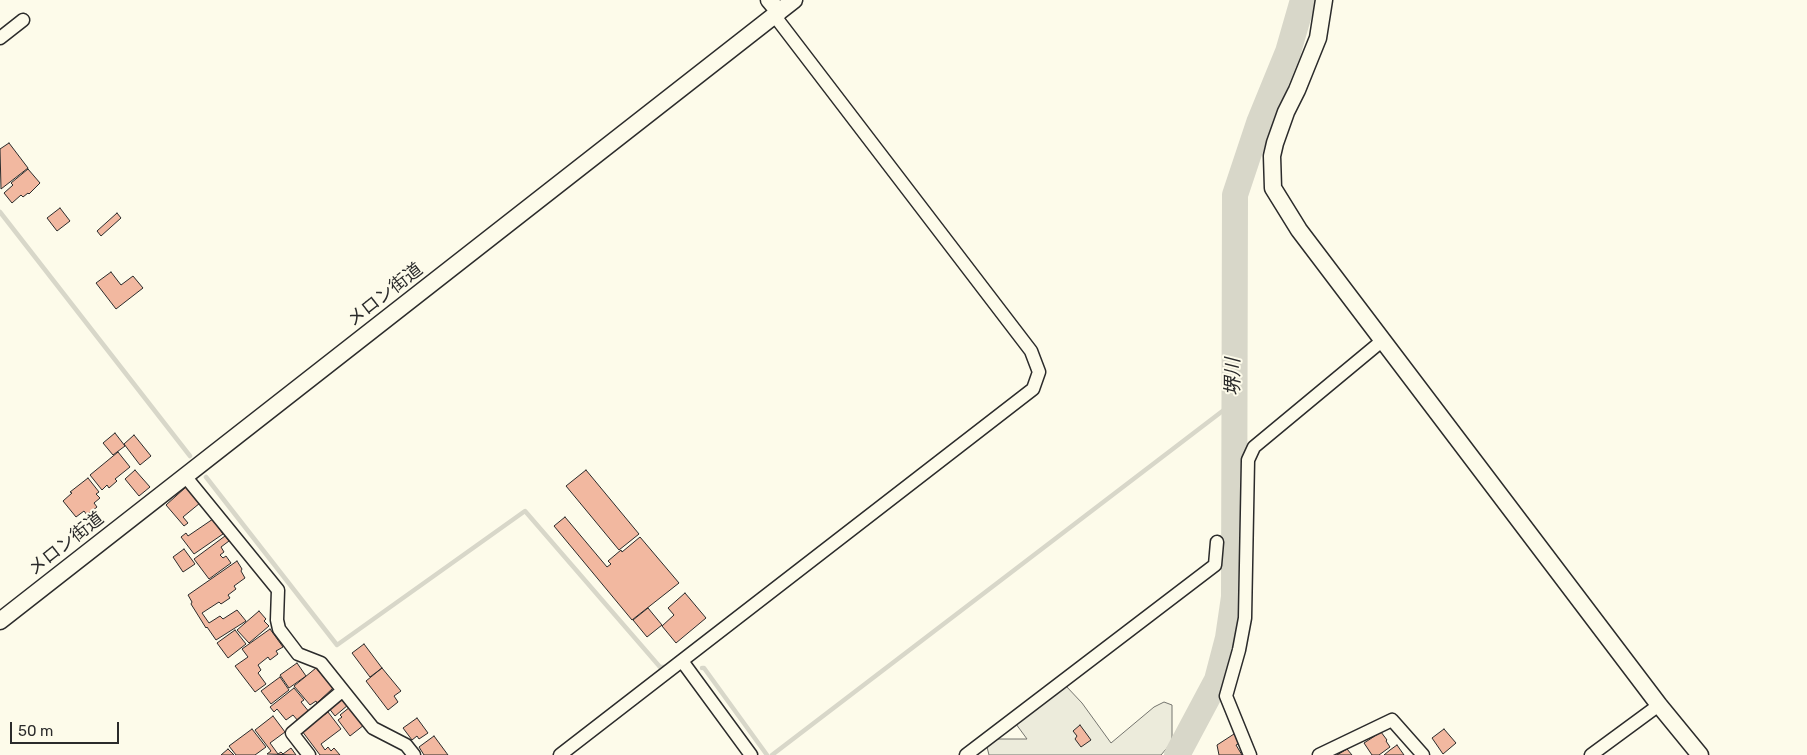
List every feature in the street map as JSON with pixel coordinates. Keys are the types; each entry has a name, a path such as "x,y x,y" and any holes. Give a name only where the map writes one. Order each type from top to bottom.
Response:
{"street":[{"name":"メロン街道","path":"0,621 186,476 773,7 794,0"},
{"path":"1324,0 1318,38 1286,112 1275,143 1272,156 1273,188 1299,230 1658,704 1700,755"},
{"path":"560,755 718,631 1033,390 1039,372 1031,351 773,7"},
{"path":"0,38 23,20"},
{"path":"1250,755 1226,696 1239,650 1245,618 1248,460 1254,447 1383,340"},
{"path":"186,476 278,590 277,620 279,629 298,654 321,663 373,728 406,744 414,755"},
{"path":"966,755 1215,565 1217,542"},
{"path":"682,661 751,755"},
{"path":"309,755 292,733 342,691"},
{"path":"1590,755 1658,704"},
{"path":"1319,755 1392,720 1423,755"}],"shaded area":[{"path":"1066,686 1082,703 1111,743 1154,707 1164,702 1172,705 1172,742 1161,755 989,755 987,747 997,739 1027,739 1016,724"}],"building":[{"path":"9,143 28,168 1,189 0,149"},
{"path":"28,169 40,183 29,194 23,197 21,195 12,203 4,193 13,185 11,183"},
{"path":"60,208 70,221 57,231 47,218"},
{"path":"117,213 121,218 101,236 97,231"},
{"path":"111,272 121,285 133,276 143,288 116,309 96,283"},
{"path":"115,433 125,446 113,455 103,443"},
{"path":"134,435 151,456 140,465 124,444"},
{"path":"118,452 130,467 115,479 117,481 109,488 107,485 102,490 90,475"},
{"path":"135,470 150,487 139,496 125,479"},
{"path":"586,470 639,534 619,550 566,486"},
{"path":"88,478 99,492 96,494 100,498 94,503 97,507 87,515 84,511 76,517 63,501 72,493 70,492"},
{"path":"186,487 200,503 183,517 188,523 184,526 166,505"},
{"path":"565,517 607,567 611,564 608,561 640,537 679,583 632,620 554,526"},
{"path":"213,519 223,534 194,554 181,537 186,533 188,536"},
{"path":"225,536 229,541 221,547 224,552 220,555 223,558 226,556 231,563 209,579 194,559"},
{"path":"184,549 195,564 183,572 173,557"},
{"path":"237,561 245,578 234,586 236,589 228,595 230,598 221,604 219,602 202,613 209,623 220,616 223,619 237,610 246,621 216,640 191,604 192,602 188,595"},
{"path":"685,593 706,618 676,643 662,626 674,615 668,608"},
{"path":"648,608 662,625 647,637 633,620"},
{"path":"259,611 269,626 249,643 237,630"},
{"path":"270,629 283,647 276,651 278,654 270,660 268,657 258,665 261,670 258,673 266,684 255,692 235,666 248,657 242,649"},
{"path":"235,630 246,644 228,658 217,643"},
{"path":"364,644 382,668 370,677 352,653"},
{"path":"297,663 306,676 289,688 280,675"},
{"path":"316,668 333,688 317,703 316,701 310,705 294,686"},
{"path":"382,668 401,691 394,696 398,702 388,710 366,681"},
{"path":"280,677 289,690 271,704 261,691"},
{"path":"294,688 304,700 301,702 310,713 299,722 293,715 286,720 277,709 274,712 270,707"},
{"path":"341,697 348,705 335,716 328,707"},
{"path":"350,707 364,725 350,736 338,720 342,717 340,715"},
{"path":"328,712 341,729 321,744 325,750 328,747 331,751 334,748 340,755 320,755 302,731"},
{"path":"273,716 285,732 270,743 278,754 281,752 283,754 291,748 296,755 267,754 271,751 255,730"},
{"path":"417,718 428,733 419,739 417,736 412,740 403,728"},
{"path":"1080,725 1091,740 1081,747 1075,739 1077,736 1073,731"},
{"path":"252,729 266,747 255,755 236,755 229,746"},
{"path":"1444,729 1456,743 1443,754 1432,738"},
{"path":"1381,732 1390,747 1379,755 1372,755 1364,743"},
{"path":"1234,734 1240,743 1236,745 1242,755 1219,755 1217,745"},
{"path":"434,736 448,755 424,755 419,747"},
{"path":"1397,745 1404,755 1384,755 1390,750"},
{"path":"228,749 234,755 221,755"},
{"path":"1347,749 1352,755 1337,755"}],"waterway":[{"name":"堺川","path":"1177,755 1217,680 1228,638 1234,597 1235,195 1259,123 1288,52 1303,0"},
{"path":"0,212 190,456"},
{"path":"772,755 1233,403"},
{"path":"206,477 337,645 525,511 660,667 668,667"},
{"path":"702,668 704,668 767,755"}]}
